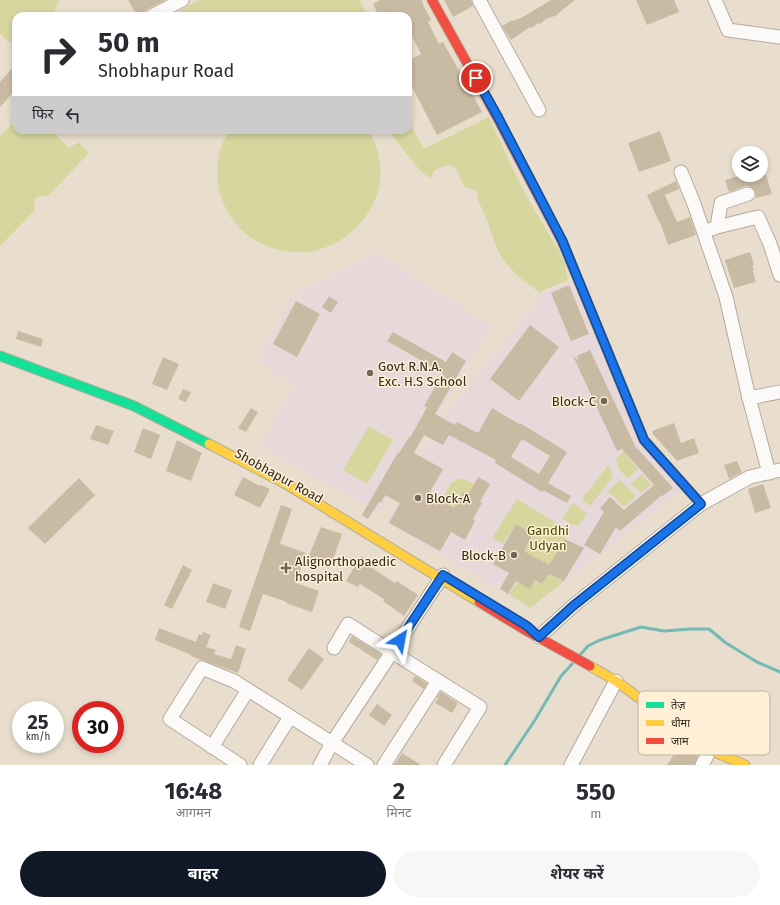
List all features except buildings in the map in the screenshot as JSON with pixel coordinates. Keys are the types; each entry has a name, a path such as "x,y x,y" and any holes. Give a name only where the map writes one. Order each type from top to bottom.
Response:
{"main road":[{"path":"432,0 498,117 562,240 644,440 701,504"},
{"name":"Shobhapur Road","path":"0,352 137,402 289,480 442,577"},
{"name":"Shobhapur Road","path":"0,356 134,406 286,484 527,626 539,637 616,681 638,697"},
{"name":"Shobhapur Road","path":"722,755 745,765"}],"street":[{"path":"160,12 182,0"},
{"path":"478,0 539,110"},
{"path":"715,0 728,30 780,37"},
{"path":"539,637 573,606 701,504 750,477 775,472 749,398 726,298 704,232 681,172"},
{"path":"717,227 721,203 748,194"},
{"path":"704,232 758,216 770,244 780,276"},
{"path":"749,398 780,392"},
{"path":"320,765 332,743 442,577"},
{"path":"334,648 348,624 480,707 444,765"},
{"path":"240,765 170,719 202,668 234,681 366,765"},
{"path":"384,765 438,681"},
{"path":"571,765 616,681"},
{"path":"212,747 248,690"},
{"path":"260,765 290,717"},
{"path":"702,765 707,755"}],"shaded area":[{"name":"Govt R.N.A. Exc. H.S School","path":"377,253 492,327 377,513 260,445 295,384 256,362 291,297"},
{"path":"571,281 640,443 683,490 529,609 387,522 441,420 545,291"}],"green space":[{"path":"0,0 59,0 54,12 12,12 12,44 0,34"},
{"path":"199,0 359,0 366,12 177,12"},
{"path":"489,117 526,195 560,253 565,264 568,280 540,293 519,277 505,262 497,249 478,200 477,191 465,187 460,179 458,171 451,165 444,166 434,171 429,178 419,169 391,134 412,134 412,127 424,149"},
{"path":"12,124 12,134 55,134 69,148 78,142 89,153 49,195 41,196 35,200 35,210 0,246 0,136"},
{"path":"227,134 370,134 377,148 380,169 380,185 372,207 364,218 350,233 339,241 321,249 308,252 294,252 272,248 253,239 238,226 227,210 220,191 217,171 220,150"},
{"path":"369,426 393,440 367,484 343,470"},
{"path":"624,450 638,469 628,479 618,468 616,459"},
{"path":"608,465 613,476 590,506 582,499"},
{"path":"642,474 651,485 640,493 631,483"},
{"path":"461,478 474,484 468,495 463,492 454,508 441,501 451,483"},
{"path":"620,480 636,496 624,507 608,491"},
{"name":"Gandhi Udyan","path":"517,499 570,531 549,565 524,551 533,534 516,524 503,544 492,538"},
{"path":"573,503 587,514 578,526 575,524 573,526 562,518"},
{"path":"523,574 542,585 549,574 564,581 530,608 509,594"}],"waterway":[{"path":"580,655 588,646 600,640 641,627 664,631 709,629 726,643 757,662 780,672"},
{"path":"505,765 535,720 561,676 572,664"}],"traffic: fast":[{"path":"0,356 134,406 209,444"}],"traffic: slow":[{"path":"563,243 623,389"},
{"path":"209,444 286,484 479,602"},
{"path":"590,666 616,681 638,697"},
{"path":"722,755 745,765"}],"traffic: jam":[{"path":"432,0 497,117 563,243"},
{"path":"623,389 644,440 701,504"},
{"path":"479,602 525,630 590,666"}],"place":[{"name":"Govt R.N.A. Exc. H.S School","path":"370,373"},
{"name":"Block-C","path":"604,401"},
{"name":"Block-A","path":"418,498"},
{"name":"Block-B","path":"514,555"},
{"name":"Alignorthopaedic hospital","path":"286,568"}],"route":[{"path":"400,640 443,575 527,626 539,637 573,606 701,504 644,440 562,240 476,78"}]}
